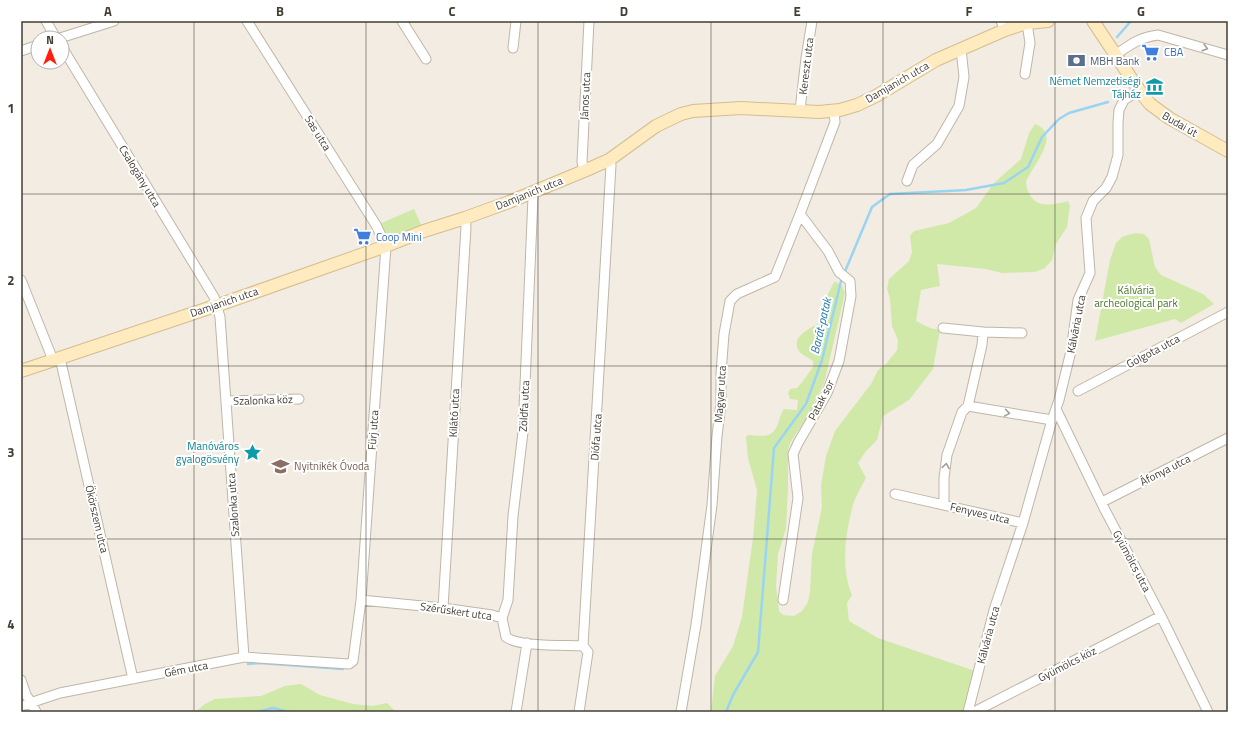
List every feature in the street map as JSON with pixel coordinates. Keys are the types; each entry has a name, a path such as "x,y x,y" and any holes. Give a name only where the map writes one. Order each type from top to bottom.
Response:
{"main road":[{"name":"Damjanich utca","path":"21,371 386,246 532,192 609,160 656,126 670,118 693,111 741,108 834,112 857,105 876,96 936,60 961,49 1003,26 1048,21"},
{"name":"Budai út","path":"1093,21 1146,100 1159,111 1228,151"}],"street":[{"path":"46,21 51,30"},
{"path":"70,35 114,21"},
{"name":"Sas utca","path":"247,21 376,225 386,246"},
{"path":"402,21 426,59"},
{"path":"513,48 516,21"},
{"name":"János utca","path":"584,171 582,162 589,21"},
{"name":"Kereszt utca","path":"800,110 812,21"},
{"path":"1025,74 1030,44 1030,22"},
{"path":"1116,55 1146,36 1158,35 1228,55"},
{"path":"907,181 913,165 937,144 959,106 964,77 961,49"},
{"name":"Csalogány utca","path":"70,60 214,297 217,305"},
{"name":"Kálvária utca","path":"968,712 994,610 1023,523 1056,409 1071,351 1078,300 1090,273 1086,218 1092,201 1106,188 1112,177 1118,156 1119,110 1124,100 1139,90"},
{"name":"Magyar utca","path":"681,712 696,625 712,505 721,403 721,373 724,334 730,301 737,294 775,277 835,122 834,112"},
{"name":"Diófa utca","path":"579,712 588,652 583,646 612,165 609,160"},
{"name":"Zöldfa utca","path":"502,618 508,600 513,516 523,432 532,256 532,192"},
{"name":"Patak sor","path":"784,600 798,498 793,454 827,393 839,361 851,296 850,282 839,272 828,251 800,214"},
{"name":"Kilátó utca","path":"443,608 466,227 465,218"},
{"name":"Fürj utca","path":"354,661 361,600 386,246"},
{"name":"Ökörszem utca","path":"21,280 57,359 133,679"},
{"name":"Szalonka utca","path":"217,305 220,317 244,658"},
{"name":"Golgota utca","path":"1078,391 1228,312"},
{"path":"943,328 983,332 1022,333"},
{"name":"Fenyves utca","path":"983,332 982,345 968,406 962,412 948,455 944,478 944,505 1023,523"},
{"name":"Szalonka köz","path":"226,401 299,399"},
{"path":"968,406 1052,420"},
{"name":"Gyümölcs utca","path":"1056,409 1208,712"},
{"name":"Áfonya utca","path":"1102,502 1228,438"},
{"path":"895,494 944,505"},
{"name":"Szérűskert utca","path":"361,600 443,608 492,615 502,618 506,637 510,640 527,643 583,646"},
{"name":"Gyümölcs köz","path":"974,712 1161,616"},
{"path":"516,712 527,643"},
{"name":"Gém utca","path":"21,706 60,692 244,658 349,664 354,661"},
{"path":"21,680 26,695 36,712"}],"green space":[{"path":"1035,124 1043,129 1046,135 1046,143 1026,182 1028,191 1035,201 1041,204 1053,204 1068,201 1070,206 1067,227 1056,244 1052,260 1045,268 1035,272 1002,273 986,269 937,264 940,286 921,290 916,321 930,328 940,330 933,369 909,400 883,416 877,440 866,451 858,463 866,478 853,505 846,541 846,574 852,595 847,603 849,621 878,638 975,671 963,712 711,712 715,676 733,646 742,617 753,538 757,490 748,458 746,437 748,435 764,436 771,434 777,427 784,409 797,410 798,400 790,399 788,393 790,389 797,388 813,367 813,361 799,351 797,342 799,338 806,331 819,323 826,298 834,282 842,286 845,293 824,384 807,417 790,443 788,451 786,529 778,554 776,586 779,611 783,615 794,616 802,611 808,602 812,554 822,507 821,485 826,456 835,431 871,384 878,370 886,364 897,350 898,340 892,326 890,299 887,289 889,279 909,261 912,252 910,236 914,231 949,223 976,208 994,183 1021,159 1029,133"},
{"path":"414,209 424,231 386,246 377,225"},
{"name":"Kálvária archeological park","path":"1135,233 1144,234 1149,239 1155,267 1161,275 1203,294 1214,304 1181,323 1175,319 1095,341 1110,260 1116,243 1122,237"},
{"path":"301,684 320,695 353,704 372,706 387,703 396,712 195,712 205,704 215,699 261,696 285,686"}],"waterway":[{"name":"Barát-patak","path":"1117,37 1131,21"},
{"name":"Barát-patak","path":"726,712 733,695 758,652 774,448 806,404 822,360 841,281 872,207 890,194 966,190 1004,183 1028,167 1042,137 1059,119 1069,113 1108,102"},
{"path":"248,664 259,663 343,669"},
{"name":"Barát-patak","path":"257,712 273,708 289,712"}],"place":[{"name":"CBA","path":"1151,52"},
{"name":"MBH Bank","path":"1077,61"},
{"name":"Német Nemzetiségi Tájház","path":"1154,87"},
{"name":"Coop Mini","path":"363,237"},
{"name":"Manóváros gyalogösvény","path":"252,452"},
{"name":"Nyitnikék Óvoda","path":"281,466"}]}
